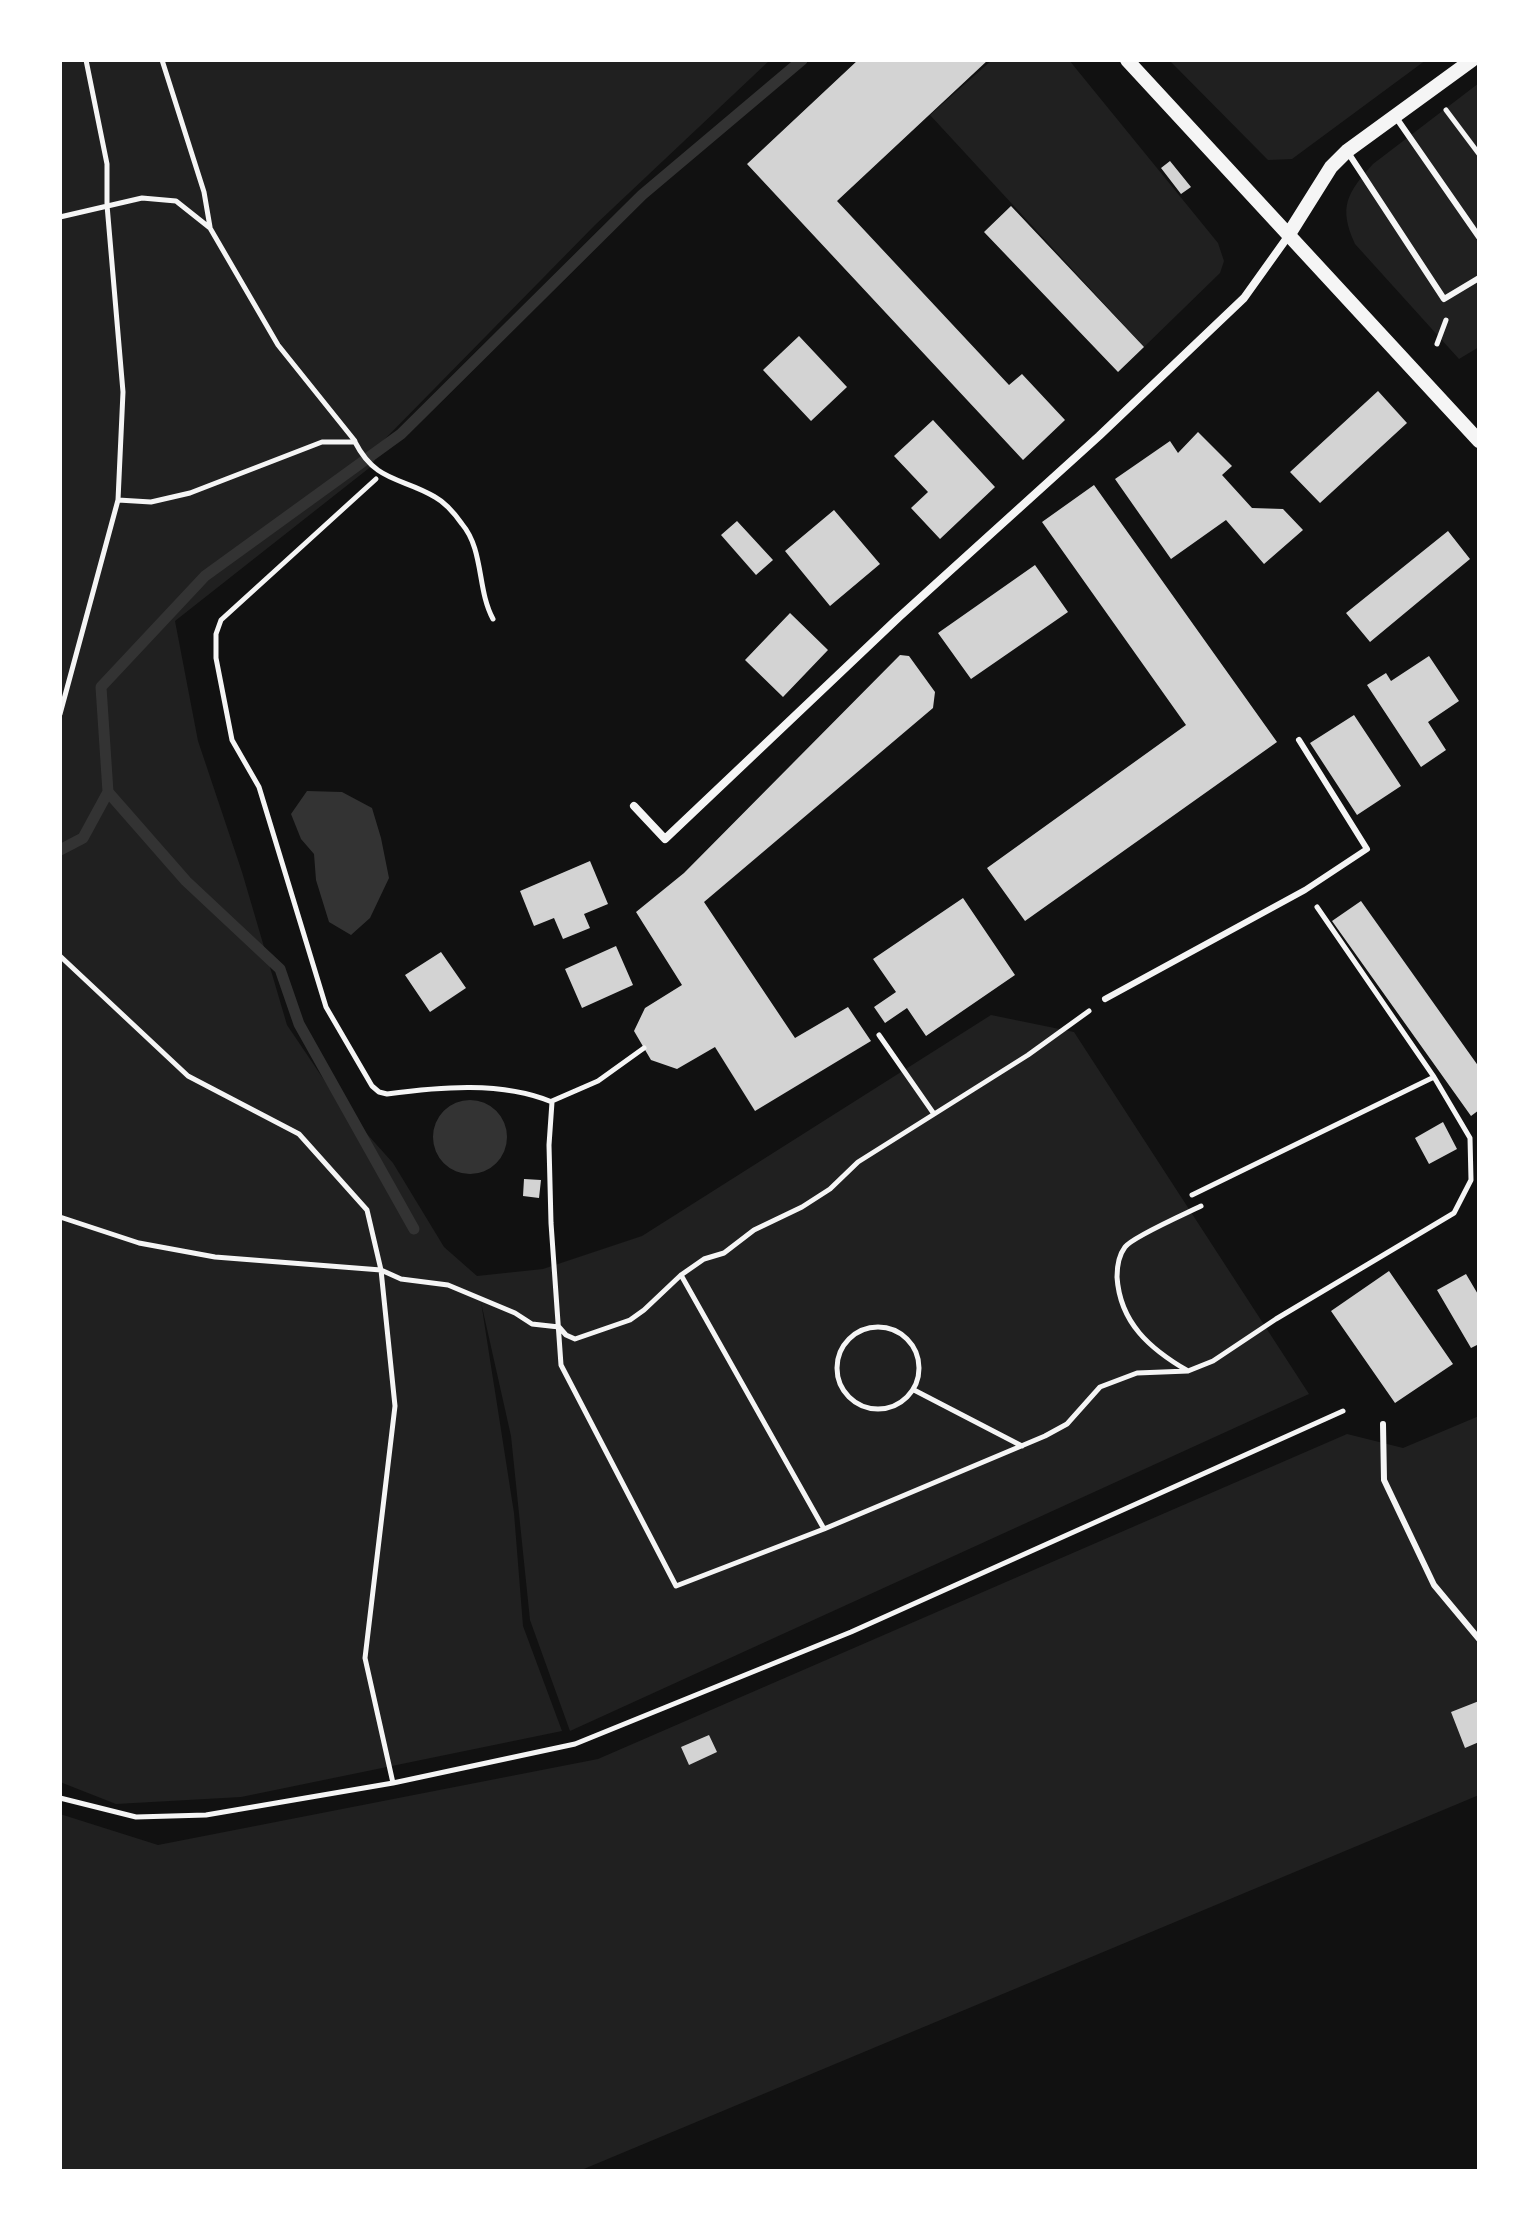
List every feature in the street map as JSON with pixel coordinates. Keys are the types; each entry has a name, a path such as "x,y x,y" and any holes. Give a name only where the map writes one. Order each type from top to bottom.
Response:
{"street":[{"path":"1127,60 1479,441"},
{"path":"634,806 665,839 898,618 1099,436 1244,298 1331,167 1347,151 1472,60"}],"lane":[{"path":"1395,116 1479,237"},
{"path":"1347,151 1444,299 1479,278"},
{"path":"1105,999 1305,890 1367,849 1299,740"},
{"path":"1383,1424 1384,1480 1434,1585 1479,1639"}],"path":[{"path":"60,714 118,500 123,392 107,205 107,164 86,60"},
{"path":"162,60 204,192 210,228 278,345 379,473 436,498 465,527 476,552 485,605 493,619"},
{"path":"1442,104 1479,154"},
{"path":"60,217 142,198 176,201 210,228"},
{"path":"118,500 151,502 190,493 322,442 355,442"},
{"path":"376,479 221,620 216,634 216,658 232,740 259,787 326,1007 372,1086 387,1094 453,1088 531,1093 552,1102 598,1081 644,1048"},
{"path":"552,1102 549,1145 551,1223 561,1365 676,1586 824,1529 1022,1446 1067,1424 1100,1387 1137,1373 1188,1371 1213,1361 1276,1319 1454,1213 1471,1180 1470,1138 1434,1077 1305,890"},
{"path":"60,956 188,1076 299,1134 367,1210 381,1270 395,1406 365,1658 393,1783"},
{"path":"60,1217 139,1243 215,1257 381,1270 401,1279 448,1285 515,1313 532,1324 559,1327 575,1339 618,1325 644,1310 681,1275 704,1259 724,1253 754,1230 802,1207 830,1189 858,1162 1028,1055 1105,999"},
{"path":"879,1035 934,1114"},
{"path":"1192,1195 1434,1077"},
{"path":"1188,1371 1158,1354 1127,1316 1118,1296 1117,1266 1126,1245 1201,1206"},
{"path":"681,1275 824,1529"},
{"path":"875,1327 898,1333 909,1342 917,1355 919,1376 914,1390 898,1405 884,1410 870,1409 856,1403 845,1394 837,1375 842,1348 852,1337 875,1327"},
{"path":"914,1390 1022,1446"},
{"path":"60,1798 136,1817 206,1815 393,1783 575,1744 851,1632 1343,1411"}],"shaded area":[{"path":"60,60 770,60 595,225 380,444 373,465 175,621 198,741 242,872 287,1025 341,1105 393,1163 444,1247 477,1276 543,1269 642,1236 991,1015 1074,1032 1309,1394 570,1731 530,1620 511,1436 481,1302 514,1513 523,1626 562,1731 241,1797 116,1804 60,1782"},
{"path":"992,60 1069,60 1218,243 1224,261 1220,273 1144,347 930,115"},
{"path":"1169,60 1426,60 1292,159 1268,160"},
{"path":"1479,83 1479,347 1459,359 1355,244 1346,210 1351,192 1373,164"},
{"path":"307,791 342,792 372,808 389,878 370,918 351,935 329,922 316,880 314,854 301,839 291,814"},
{"path":"463,1100 477,1100 491,1106 501,1116 507,1137 501,1158 491,1168 477,1174 463,1174 449,1168 439,1158 433,1144 433,1130 439,1116 449,1106"},
{"path":"1479,1416 1479,1795 579,2171 60,2171 60,1814 158,1845 598,1759 1347,1434 1403,1448"}],"building":[{"path":"858,60 988,60 837,201 1009,385 1022,374 1065,420 1023,460 747,164"},
{"path":"1170,161 1191,187 1181,194 1161,168"},
{"path":"1011,206 1144,347 1118,372 984,232"},
{"path":"799,336 847,387 811,421 763,370"},
{"path":"1378,391 1407,423 1320,503 1290,472"},
{"path":"933,420 995,487 940,539 911,508 928,492 894,456"},
{"path":"1198,432 1232,466 1222,475 1252,508 1283,509 1303,530 1264,564 1226,520 1171,559 1115,479 1170,441 1178,453"},
{"path":"1094,485 1277,742 1025,921 987,868 1186,725 1042,522"},
{"path":"834,510 880,564 830,606 785,551"},
{"path":"737,521 773,560 756,575 721,535"},
{"path":"1448,531 1470,559 1370,642 1346,613"},
{"path":"1035,565 1068,612 971,679 938,633"},
{"path":"790,613 828,650 783,697 745,660"},
{"path":"900,655 909,656 935,692 933,708 704,902 795,1038 848,1007 871,1041 755,1111 715,1047 677,1069 651,1060 634,1031 645,1008 682,985 636,912 684,873"},
{"path":"1429,656 1459,701 1428,722 1446,750 1421,767 1367,685 1386,673 1391,681"},
{"path":"1354,715 1401,786 1357,815 1310,743"},
{"path":"590,861 608,904 584,914 590,928 563,939 554,918 534,926 520,891"},
{"path":"963,898 1015,975 926,1036 907,1008 885,1023 874,1007 896,992 873,959"},
{"path":"1361,901 1479,1067 1479,1110 1471,1116 1332,921"},
{"path":"616,946 633,985 582,1008 565,969"},
{"path":"441,952 466,988 430,1012 405,975"},
{"path":"1443,1122 1457,1149 1429,1164 1415,1138"},
{"path":"524,1179 541,1180 539,1198 523,1196"},
{"path":"1389,1271 1453,1364 1395,1403 1331,1311"},
{"path":"1466,1274 1479,1296 1479,1344 1471,1348 1437,1290"},
{"path":"1479,1701 1479,1742 1465,1748 1451,1712"},
{"path":"709,1735 717,1752 689,1765 681,1747"}],"waterway":[{"path":"60,850 83,838 108,792 101,687 205,576 401,434 642,195 802,60"},
{"path":"108,792 186,881 280,969 299,1024 414,1229"}]}
